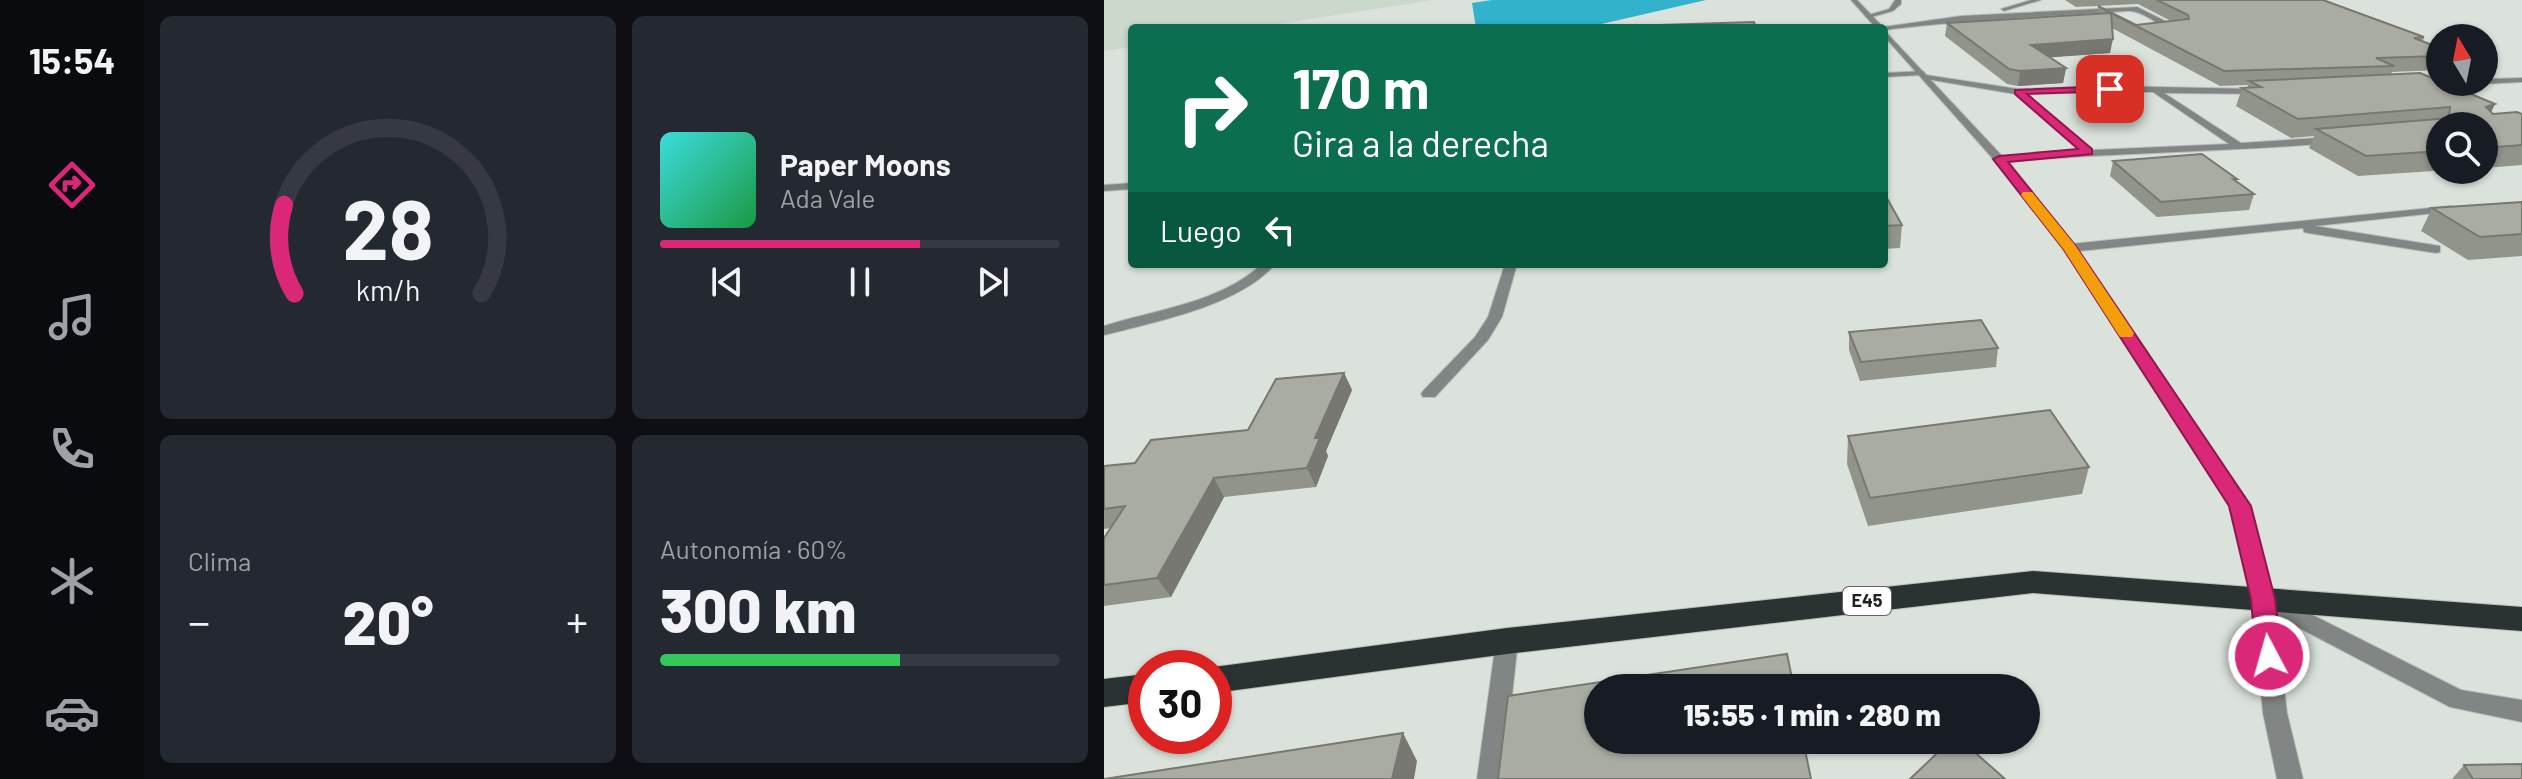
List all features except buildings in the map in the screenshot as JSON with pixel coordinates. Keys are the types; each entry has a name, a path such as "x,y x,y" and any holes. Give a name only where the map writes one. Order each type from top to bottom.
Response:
{"highway":[{"name":"E45","path":"1232,677 1507,641 2033,582 2522,619"},
{"path":"1104,693 1128,690"}],"street":[{"path":"1854,0 1876,24"},
{"path":"1868,16 1891,10 1898,0"},
{"path":"1953,20 2038,0"},
{"path":"1888,27 2137,9 2179,30 2163,31"},
{"path":"2093,11 2106,18"},
{"path":"1888,36 1999,159 2070,248 2240,506 2263,599 2275,713 2290,779"},
{"path":"1888,75 1924,75 2018,92 2110,89 2275,92"},
{"path":"2498,81 2522,80"},
{"path":"2415,85 2426,84"},
{"path":"2156,91 2242,148"},
{"path":"2018,92 2088,151"},
{"path":"1999,159 2088,151 2242,148 2349,139"},
{"path":"1104,188 1128,186"},
{"path":"2070,248 2458,208"},
{"path":"2283,225 2436,249"},
{"path":"1104,331 1220,295 1266,268"},
{"path":"1429,394 1481,340 1495,317 1510,268"},
{"path":"2263,599 2458,700 2522,711"},
{"path":"1490,779 1507,641"}],"shaded area":[{"path":"1104,0 1433,0 1278,24 1128,24 1128,48 1104,51"}],"water":[{"path":"1492,0 1706,0 1601,24 1475,24 1472,3"}],"slow traffic":[{"path":"2028,195 2070,248 2126,333"}],"route":[{"path":"2110,89 2018,92 2088,151 1999,159 2070,248 2240,506 2263,599 2269,656"}]}
